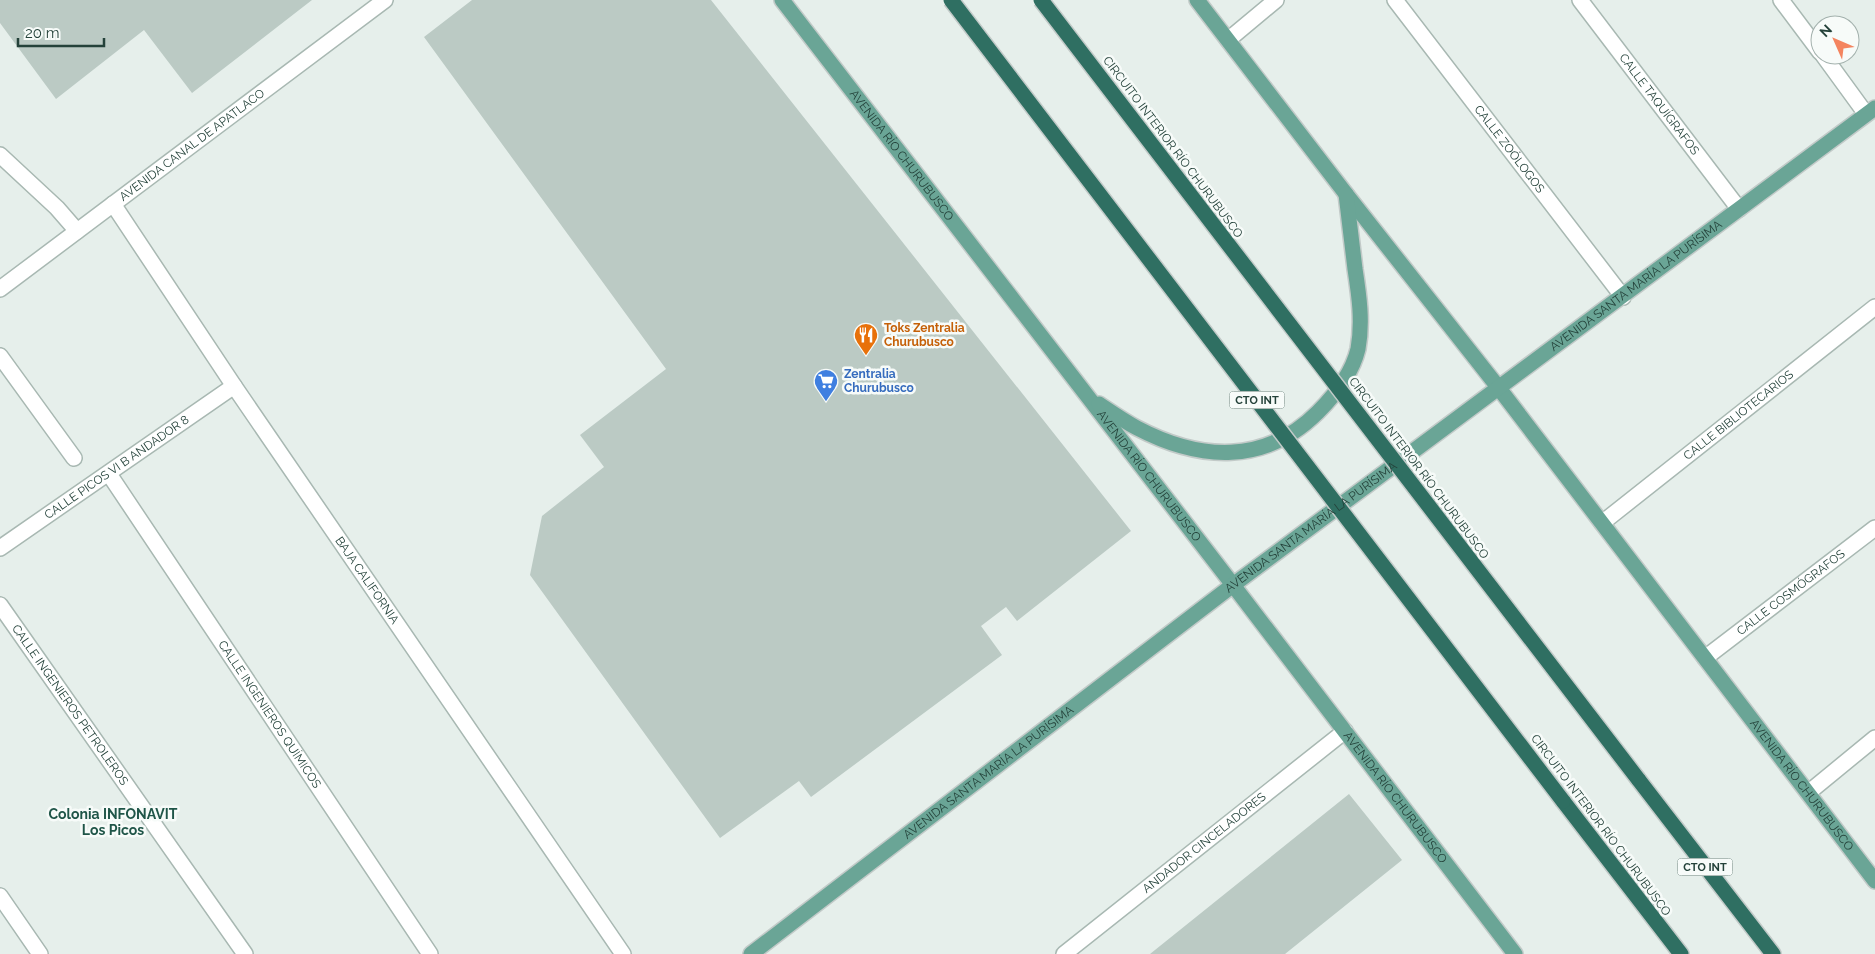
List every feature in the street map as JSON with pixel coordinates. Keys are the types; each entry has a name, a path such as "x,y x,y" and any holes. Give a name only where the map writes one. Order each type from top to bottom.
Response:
{"highway":[{"name":"CIRCUITO INTERIOR RÍO CHURUBUSCO","path":"950,0 1681,954"},
{"name":"CIRCUITO INTERIOR RÍO CHURUBUSCO","path":"1041,0 1773,954"}],"main road":[{"name":"AVENIDA RÍO CHURUBUSCO","path":"782,0 1233,584 1515,954"},
{"name":"AVENIDA RÍO CHURUBUSCO","path":"1197,0 1498,387 1875,881"},
{"name":"AVENIDA SANTA MARÍA LA PURÍSIMA","path":"752,954 1233,584 1870,111"},
{"path":"1089,398 1136,428 1158,438 1176,445 1213,453 1244,452 1260,449 1286,438 1313,417 1348,376 1360,336 1360,309 1346,194"}],"street":[{"name":"AVENIDA CANAL DE APATLACO","path":"0,289 385,0"},
{"path":"1228,40 1276,0"},
{"name":"CALLE ZOÓLOGOS","path":"1396,0 1622,297"},
{"name":"CALLE TAQUÍGRAFOS","path":"1580,0 1739,209"},
{"path":"1781,0 1810,38"},
{"path":"1789,0 1797,20"},
{"path":"1831,65 1870,111"},
{"path":"0,155 57,208 77,231"},
{"name":"BAJA CALIFORNIA","path":"113,204 234,386 623,954"},
{"name":"CALLE BIBLIOTECARIOS","path":"1602,523 1875,307"},
{"path":"0,356 74,458"},
{"name":"CALLE PICOS VI B ANDADOR 8","path":"0,548 234,386"},
{"name":"CALLE INGENIEROS QUÍMICOS","path":"109,474 430,954"},
{"name":"CALLE COSMÓGRAFOS","path":"1705,658 1875,528"},
{"name":"CALLE INGENIEROS PETROLEROS","path":"0,604 245,954"},
{"name":"ANDADOR CINCELADORES","path":"1064,954 1345,731"},
{"path":"1808,793 1875,738"},
{"path":"0,896 40,954"}],"building":[{"path":"0,0 312,0 192,93 144,30 56,99 0,23"},
{"name":"Zentralia Churubusco","path":"472,0 711,0 1131,531 1017,621 1006,607 981,626 1002,655 811,797 799,781 720,838 530,575 542,516 604,467 580,435 666,369 424,37"},
{"path":"1349,794 1402,860 1285,954 1150,954"}],"place":[{"name":"Toks Zentralia Churubusco","path":"866,356"},
{"name":"Zentralia Churubusco","path":"826,402"}],"district":[{"name":"Colonia INFONAVIT Los Picos","path":"113,822"}]}
